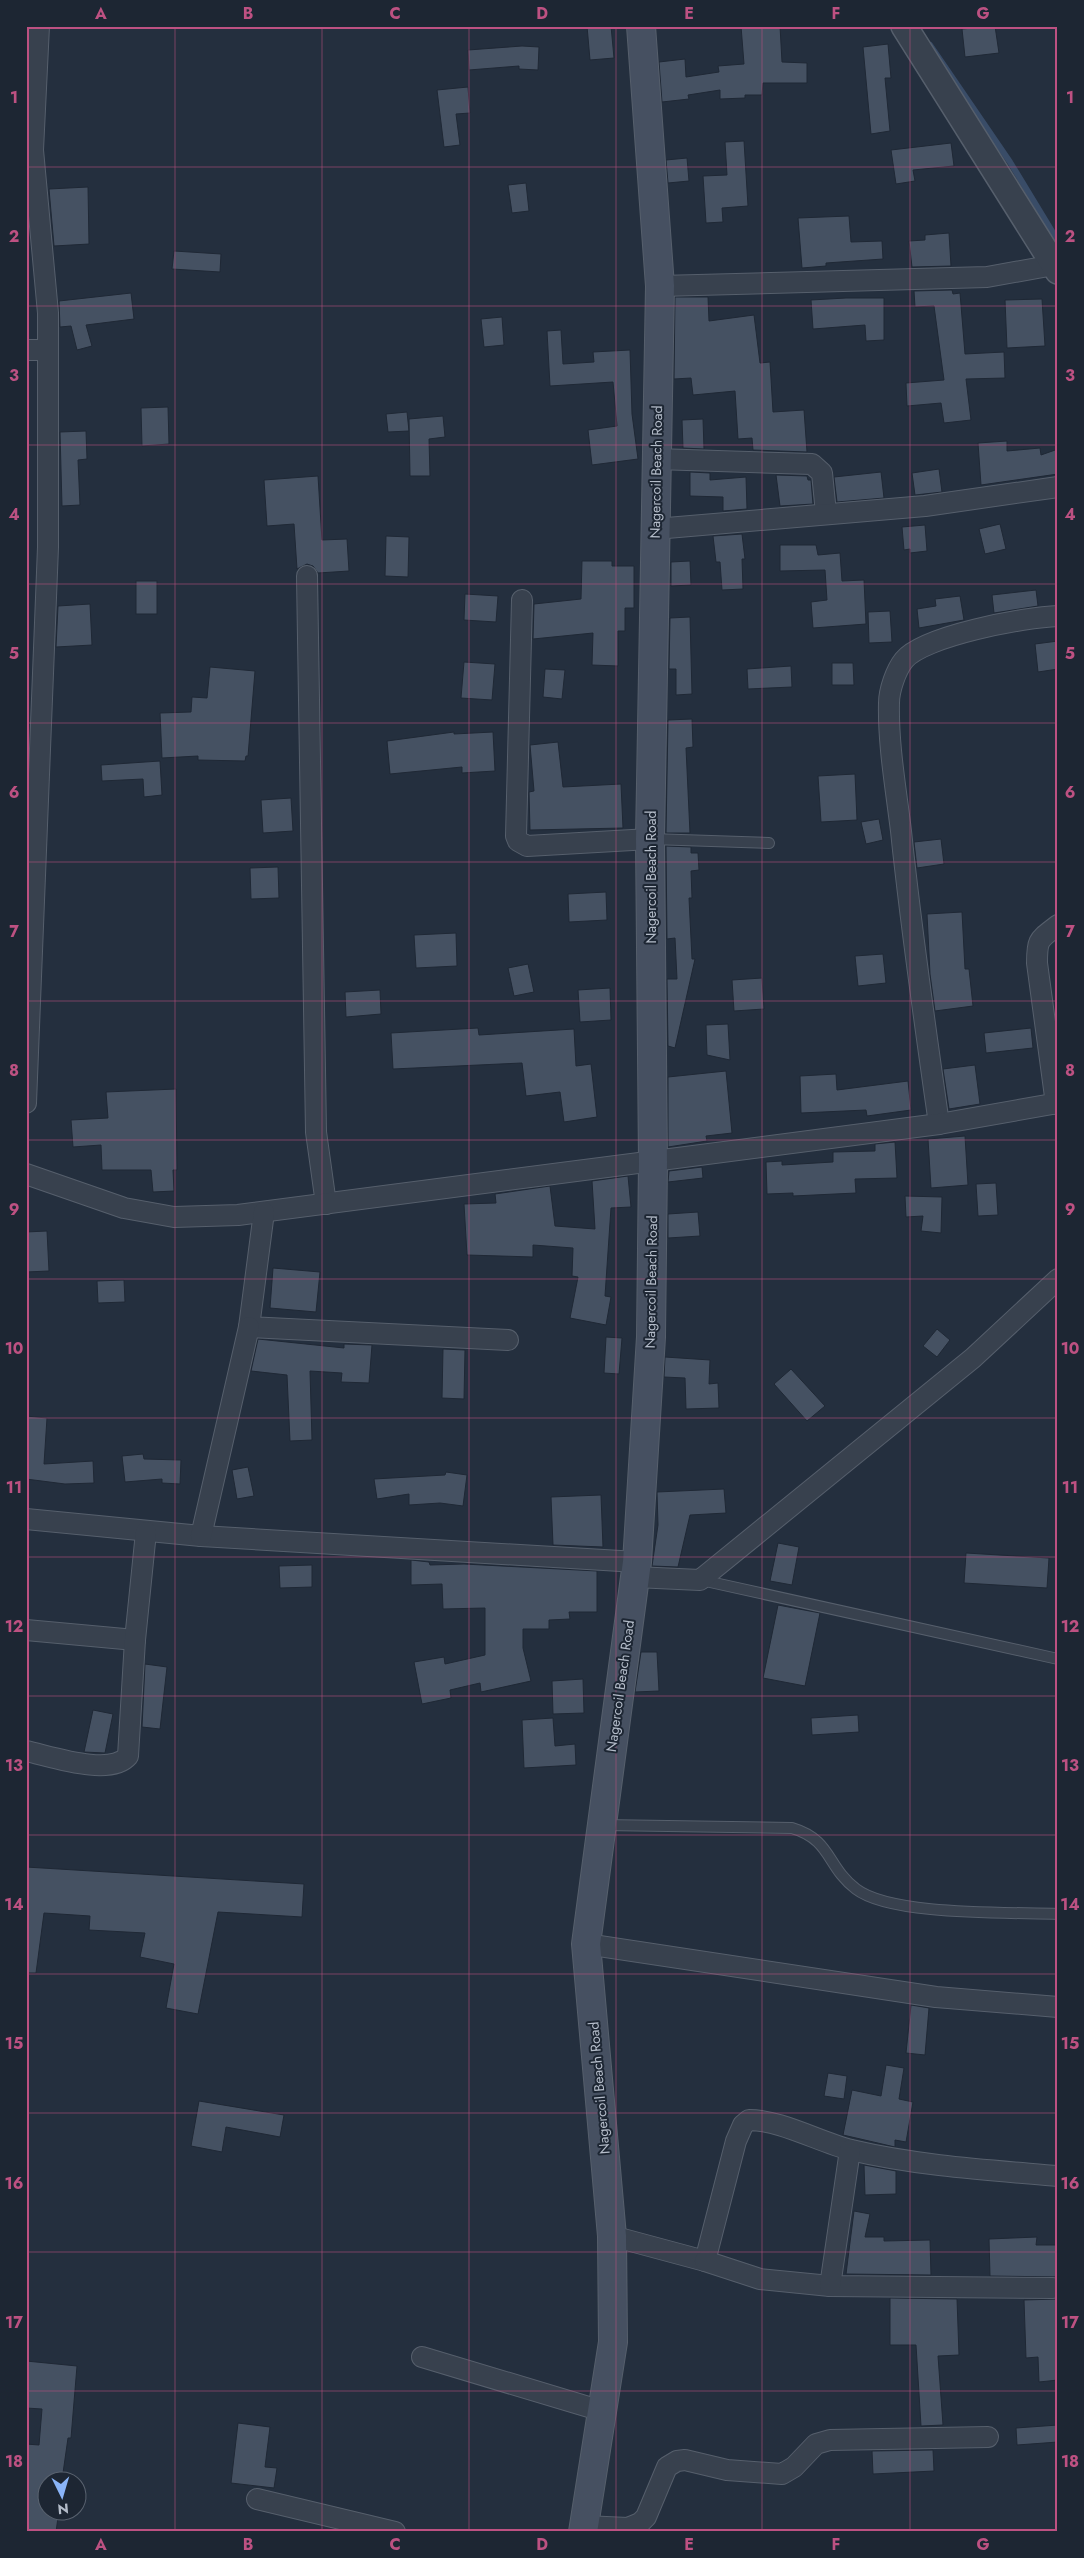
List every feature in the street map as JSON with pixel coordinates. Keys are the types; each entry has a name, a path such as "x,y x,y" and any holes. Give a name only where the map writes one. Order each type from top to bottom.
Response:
{"main road":[{"name":"Nagercoil Beach Road","path":"584,2529 613,2342 612,2236 586,1944 636,1569 651,1337 653,1162 650,839 660,286 642,26"}],"street":[{"path":"26,1103 48,548 48,313 34,248 30,150 39,26"},
{"path":"660,286 988,277 1056,268 904,26"},
{"path":"26,350 48,350"},
{"path":"656,459 812,464 822,473 826,513"},
{"path":"655,528 924,506 1058,487"},
{"path":"307,576 316,1132 326,1204"},
{"path":"522,600 516,836 518,842 527,846 650,839"},
{"path":"938,1124 908,895 890,734 889,700 902,662 913,650 985,627 1030,617 1058,616"},
{"path":"26,1174 124,1208 174,1217 264,1212 938,1124 1057,1104 1037,964 1037,944 1041,937 1058,925"},
{"path":"201,1536 249,1327 264,1212"},
{"path":"26,1519 146,1532 636,1569 681,1581 700,1580 973,1358 1058,1279"},
{"path":"249,1327 508,1340"},
{"path":"26,1751 97,1766 112,1766 122,1763 128,1756 135,1640 146,1532"},
{"path":"26,1630 135,1640"},
{"path":"586,1944 936,1997 1058,2007"},
{"path":"705,2261 736,2142 743,2126 749,2120 767,2122 850,2150 932,2166 1058,2176"},
{"path":"830,2286 850,2150"},
{"path":"612,2236 705,2261 760,2279 830,2286 1053,2288"},
{"path":"422,2357 602,2411"},
{"path":"584,2529 628,2528 640,2523 646,2517 667,2467 676,2461 686,2460 727,2470 782,2474 794,2468 816,2444 830,2440 988,2437"},
{"path":"257,2499 395,2532"}],"lane":[{"path":"650,839 769,843"},
{"path":"700,1580 1058,1659"},
{"path":"601,1825 792,1828 808,1833 822,1845 836,1870 856,1889 889,1904 1058,1914"}],"building":[{"path":"587,26 611,26 614,58 590,60"},
{"path":"741,26 780,26 782,62 807,63 807,83 763,83 762,95 745,95 745,98 720,99 720,90 688,95 689,99 662,102 659,62 685,59 686,77 719,72 718,66 744,64"},
{"path":"995,26 999,53 965,57 962,29"},
{"path":"888,44 891,78 885,78 890,131 871,134 863,47"},
{"path":"522,46 539,47 538,70 519,69 519,66 469,70 468,50"},
{"path":"468,87 470,113 456,114 460,145 444,147 437,90"},
{"path":"744,141 748,206 722,208 723,222 706,223 703,176 727,175 725,142"},
{"path":"951,143 954,166 913,170 915,181 896,184 891,150"},
{"path":"687,158 689,181 668,183 666,160"},
{"path":"526,183 529,211 512,213 508,185"},
{"path":"88,187 89,244 54,246 49,189"},
{"path":"849,216 851,242 882,241 883,259 826,263 826,266 802,268 798,218"},
{"path":"949,233 951,266 912,267 909,241 925,240 925,235"},
{"path":"174,251 221,254 220,272 172,269"},
{"path":"952,290 953,294 960,293 965,354 1004,352 1005,378 966,379 971,420 944,423 941,403 907,406 906,383 944,380 934,306 915,307 914,291"},
{"path":"131,293 134,319 86,325 92,346 77,350 71,326 60,327 59,301"},
{"path":"675,297 708,297 709,321 754,315 760,363 770,362 773,412 804,410 807,452 753,450 752,438 738,439 735,391 693,395 691,378 674,379"},
{"path":"884,298 884,340 866,341 865,325 813,329 811,300"},
{"path":"1042,299 1045,346 1007,348 1005,300"},
{"path":"502,317 504,345 484,347 481,319"},
{"path":"561,330 563,364 594,362 593,352 630,350 632,414 638,459 592,465 588,430 617,426 613,382 550,386 547,331"},
{"path":"168,407 169,444 142,446 141,408"},
{"path":"407,412 409,431 388,432 386,414"},
{"path":"443,416 445,437 429,439 430,476 410,476 409,419"},
{"path":"703,419 704,449 683,448 682,420"},
{"path":"86,431 87,459 78,460 80,505 62,506 60,432"},
{"path":"1007,441 1007,451 1040,448 1041,455 1058,449 1058,474 981,485 978,443"},
{"path":"939,469 942,492 915,495 912,473"},
{"path":"690,472 710,473 710,480 746,477 747,509 723,511 723,497 690,496"},
{"path":"881,472 884,498 837,502 834,477"},
{"path":"776,475 807,476 808,480 811,480 813,504 780,506"},
{"path":"318,476 322,540 347,539 349,571 318,573 313,566 307,564 297,569 294,524 267,526 264,480"},
{"path":"1000,524 1006,549 985,554 979,529"},
{"path":"925,525 927,551 910,553 910,549 904,550 902,527"},
{"path":"742,534 745,559 742,559 743,589 722,590 720,562 716,562 713,536"},
{"path":"386,536 409,537 408,577 385,576"},
{"path":"780,545 816,545 818,555 840,553 842,581 864,580 866,624 813,628 811,602 827,600 825,570 780,571"},
{"path":"582,561 612,561 612,566 634,566 634,608 625,608 625,631 618,631 618,666 592,665 593,633 533,639 534,604 581,599"},
{"path":"690,561 691,585 671,586 671,562"},
{"path":"136,581 157,581 157,614 136,614"},
{"path":"1036,590 1038,606 994,613 992,595"},
{"path":"465,594 498,596 496,622 464,620"},
{"path":"960,596 964,620 919,628 917,609 936,606 935,599"},
{"path":"90,604 92,645 56,647 58,606"},
{"path":"890,611 892,642 869,643 868,612"},
{"path":"690,617 692,694 676,695 676,669 669,669 670,618"},
{"path":"1058,641 1058,669 1038,672 1035,644"},
{"path":"464,662 495,664 492,700 461,698"},
{"path":"832,663 853,663 854,685 832,685"},
{"path":"791,666 792,687 748,689 747,669"},
{"path":"210,667 255,671 248,756 246,756 245,761 198,760 198,756 162,758 160,713 191,712 192,697 207,698"},
{"path":"545,669 565,670 562,699 543,697"},
{"path":"692,719 693,747 686,748 690,833 666,833 668,720"},
{"path":"454,732 454,734 493,732 495,771 462,773 462,767 390,774 387,741"},
{"path":"558,742 563,787 621,784 623,828 530,830 529,792 534,791 530,745"},
{"path":"160,761 162,795 144,797 143,779 102,781 101,765"},
{"path":"855,774 857,820 821,822 818,776"},
{"path":"291,798 293,831 263,833 261,800"},
{"path":"879,819 883,840 866,844 861,822"},
{"path":"941,839 944,864 917,868 914,842"},
{"path":"666,846 691,847 691,853 698,853 699,870 691,871 692,898 689,898 692,959 695,959 675,1048 668,1046 667,979 677,979 675,938 667,939"},
{"path":"278,867 279,898 251,899 250,868"},
{"path":"606,892 607,920 569,922 568,894"},
{"path":"962,912 965,969 969,969 973,1006 935,1011 930,974 927,914"},
{"path":"456,933 457,966 416,968 414,935"},
{"path":"883,954 886,983 858,986 855,956"},
{"path":"528,964 534,992 514,996 508,968"},
{"path":"762,978 764,1009 734,1011 732,980"},
{"path":"610,988 611,1020 580,1022 578,990"},
{"path":"380,990 381,1014 346,1017 345,992"},
{"path":"728,1024 730,1060 707,1055 706,1025"},
{"path":"478,1028 479,1035 574,1029 576,1066 591,1064 597,1117 564,1122 560,1092 526,1096 522,1063 393,1069 391,1033"},
{"path":"1031,1028 1033,1048 986,1053 984,1033"},
{"path":"975,1065 980,1104 949,1109 943,1069"},
{"path":"726,1071 732,1133 706,1136 707,1141 668,1147 668,1077"},
{"path":"836,1074 837,1090 908,1081 911,1110 867,1116 866,1110 801,1113 800,1076"},
{"path":"176,1089 177,1170 173,1170 174,1191 153,1192 151,1170 102,1170 101,1145 73,1147 71,1120 108,1118 106,1092"},
{"path":"965,1136 968,1185 931,1188 928,1139"},
{"path":"895,1142 897,1178 855,1179 856,1193 793,1196 793,1193 767,1194 766,1162 782,1161 782,1165 833,1162 833,1152 875,1151 875,1144"},
{"path":"702,1167 703,1178 668,1182 669,1171"},
{"path":"628,1176 631,1207 611,1208 605,1296 611,1297 606,1325 570,1318 578,1277 572,1276 573,1248 533,1245 533,1257 467,1255 464,1204 496,1203 495,1194 550,1186 555,1226 595,1229 592,1181"},
{"path":"996,1183 998,1215 978,1216 976,1184"},
{"path":"905,1196 942,1197 941,1233 921,1231 923,1216 906,1217"},
{"path":"698,1212 700,1236 668,1238 668,1214"},
{"path":"47,1231 49,1271 26,1272 26,1232"},
{"path":"273,1268 320,1272 316,1312 270,1308"},
{"path":"124,1280 125,1302 98,1303 97,1281"},
{"path":"937,1329 950,1340 937,1357 923,1346"},
{"path":"606,1337 622,1338 619,1374 604,1373"},
{"path":"258,1339 344,1348 344,1344 372,1345 369,1383 341,1382 342,1373 310,1371 312,1440 290,1441 287,1375 251,1371"},
{"path":"443,1349 465,1350 464,1399 442,1398"},
{"path":"665,1357 710,1360 709,1384 718,1383 719,1408 686,1409 685,1378 664,1377"},
{"path":"791,1369 825,1406 807,1421 774,1384"},
{"path":"26,1416 47,1418 44,1464 93,1461 94,1483 65,1484 26,1479"},
{"path":"143,1454 144,1459 181,1460 180,1484 162,1483 162,1479 125,1482 122,1456"},
{"path":"248,1467 254,1496 237,1499 232,1470"},
{"path":"446,1472 467,1475 463,1506 440,1503 409,1505 409,1494 377,1499 374,1479 445,1475"},
{"path":"724,1489 726,1513 690,1515 678,1567 652,1566 658,1525 657,1492"},
{"path":"601,1495 603,1547 553,1545 551,1497"},
{"path":"778,1543 799,1547 792,1585 770,1581"},
{"path":"966,1553 1049,1558 1047,1588 964,1583"},
{"path":"411,1560 429,1562 430,1565 464,1564 597,1571 597,1612 569,1612 570,1619 549,1620 549,1629 523,1629 523,1648 531,1681 481,1692 480,1683 450,1690 451,1698 422,1704 414,1662 444,1657 445,1664 485,1655 485,1608 443,1609 442,1584 411,1585"},
{"path":"312,1565 312,1587 280,1588 279,1566"},
{"path":"778,1605 820,1613 805,1686 763,1678"},
{"path":"641,1652 657,1652 659,1691 635,1692"},
{"path":"145,1664 167,1667 160,1729 142,1727"},
{"path":"583,1679 584,1713 553,1714 552,1681"},
{"path":"93,1710 113,1714 105,1753 84,1752"},
{"path":"858,1715 859,1732 812,1735 811,1718"},
{"path":"553,1718 555,1746 575,1744 576,1765 524,1768 522,1720"},
{"path":"26,1867 304,1884 302,1917 218,1912 198,2014 166,2008 174,1964 140,1957 145,1933 89,1930 90,1916 44,1913 36,1973 26,1973"},
{"path":"911,2005 929,2008 925,2055 906,2053"},
{"path":"886,2065 904,2068 899,2099 913,2102 906,2142 895,2140 895,2147 843,2135 852,2090 881,2096"},
{"path":"828,2073 847,2076 844,2099 824,2096"},
{"path":"199,2101 284,2115 280,2137 226,2127 222,2152 191,2146"},
{"path":"864,2165 896,2171 896,2194 865,2195"},
{"path":"854,2211 870,2214 865,2237 884,2237 884,2241 930,2240 931,2275 846,2274"},
{"path":"1037,2237 1036,2245 1058,2245 1058,2277 990,2276 989,2239"},
{"path":"890,2298 957,2299 959,2355 938,2356 943,2425 921,2426 916,2345 890,2345"},
{"path":"1058,2299 1058,2380 1039,2382 1038,2357 1026,2358 1024,2300"},
{"path":"26,2361 77,2366 71,2438 68,2438 63,2470 38,2470 38,2520 58,2520 56,2532 26,2532 26,2444 39,2445 42,2409 26,2408"},
{"path":"238,2423 270,2427 265,2467 277,2468 274,2488 231,2483"},
{"path":"1058,2425 1058,2442 1017,2445 1016,2428"},
{"path":"933,2450 934,2471 873,2474 872,2451"}],"waterway":[{"path":"930,45 1010,162 1058,241"}]}
